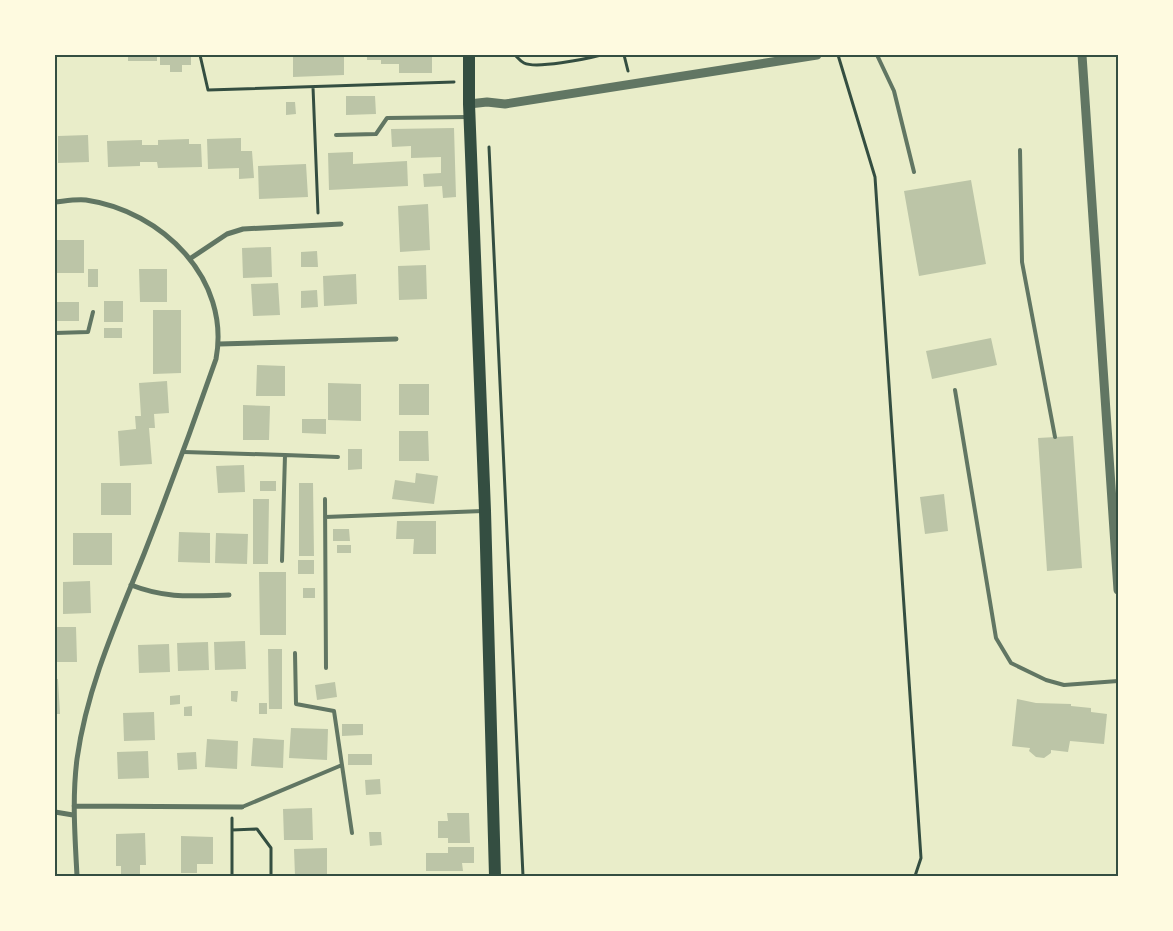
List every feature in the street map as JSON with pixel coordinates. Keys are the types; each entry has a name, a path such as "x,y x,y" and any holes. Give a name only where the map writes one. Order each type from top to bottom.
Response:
{"main road":[{"path":"469,55 469,111 485,511 495,876"}],"street":[{"path":"469,111 487,102 505,104 817,55"},
{"path":"1082,55 1118,590"},
{"path":"55,202 84,200 123,210 153,226 191,258 211,296 217,318 219,344 216,359 184,452 98,672 86,712 77,760 73,815 78,876"},
{"path":"191,258 228,234 243,229 341,224"},
{"path":"219,344 396,339"},
{"path":"132,585 154,594 170,596 229,595"},
{"path":"74,806 242,807"},
{"path":"55,812 73,815"}],"lane":[{"path":"877,55 894,91 914,172"},
{"path":"336,135 376,134 387,118 469,111"},
{"path":"1020,150 1022,262 1055,437"},
{"path":"55,333 88,332 93,312"},
{"path":"955,390 996,638 1011,664 1046,680 1064,685 1118,680"},
{"path":"184,452 338,457"},
{"path":"282,561 285,455"},
{"path":"325,499 326,668"},
{"path":"325,517 485,511"},
{"path":"295,653 296,704 334,711 352,834"},
{"path":"242,807 342,765"}],"path":[{"path":"200,55 208,90 470,81"},
{"path":"515,55 522,62 528,64 558,63 601,55"},
{"path":"838,55 875,177 922,858 915,876"},
{"path":"313,86 318,226"},
{"path":"489,141 523,876"},
{"path":"232,807 232,876"},
{"path":"232,830 257,829 270,848 271,876"}],"building":[{"path":"128,55 157,55 157,61 128,61"},
{"path":"160,55 191,55 191,65 182,65 182,72 170,72 170,65 160,65"},
{"path":"293,55 344,55 344,75 293,77"},
{"path":"367,55 432,55 432,73 399,73 399,64 381,64 381,60 367,60"},
{"path":"346,96 375,96 376,114 346,115"},
{"path":"286,102 295,102 296,114 286,115"},
{"path":"454,128 456,197 443,198 442,186 424,187 423,174 441,173 441,157 411,158 411,146 392,147 391,129"},
{"path":"88,135 89,162 58,163 58,136"},
{"path":"241,138 241,151 252,151 254,178 239,179 239,168 208,169 207,139"},
{"path":"189,139 189,144 201,144 202,167 158,168 157,162 140,162 140,166 108,167 107,141 142,140 142,145 158,145 158,140"},
{"path":"353,152 353,164 407,161 408,186 329,190 328,153"},
{"path":"306,164 308,197 259,199 258,166"},
{"path":"971,180 986,264 919,276 904,191"},
{"path":"428,204 430,250 400,252 398,206"},
{"path":"55,240 84,240 84,273 55,273"},
{"path":"271,247 272,277 243,278 242,248"},
{"path":"317,251 318,267 301,267 301,252"},
{"path":"426,265 427,299 399,300 398,266"},
{"path":"88,269 98,269 98,287 88,287"},
{"path":"139,269 167,269 167,302 140,302"},
{"path":"356,274 357,304 324,306 323,276"},
{"path":"278,283 280,315 253,316 251,284"},
{"path":"317,290 318,307 301,308 301,291"},
{"path":"104,301 123,301 123,322 104,322"},
{"path":"55,302 79,302 79,321 55,321"},
{"path":"153,310 181,310 181,373 153,374"},
{"path":"104,328 122,328 122,338 104,338"},
{"path":"991,338 997,365 932,379 926,351"},
{"path":"257,365 285,366 285,396 256,396"},
{"path":"167,381 169,413 154,414 155,428 149,428 152,464 120,466 118,431 136,429 135,416 141,416 139,383"},
{"path":"328,383 361,384 361,421 328,420"},
{"path":"399,384 429,384 429,415 399,415"},
{"path":"243,405 270,406 269,440 243,440"},
{"path":"302,419 326,419 326,434 302,433"},
{"path":"399,431 428,431 429,461 399,461"},
{"path":"1073,436 1082,568 1047,571 1038,438"},
{"path":"348,449 362,449 362,469 348,470"},
{"path":"244,465 245,492 218,493 216,466"},
{"path":"416,473 438,476 434,504 392,499 395,480 415,483"},
{"path":"260,481 276,481 276,491 260,491"},
{"path":"101,483 131,483 131,515 101,515"},
{"path":"299,483 313,483 314,556 299,556"},
{"path":"944,494 948,531 925,534 920,497"},
{"path":"253,499 269,499 268,564 253,564"},
{"path":"397,521 436,521 436,554 413,554 414,539 396,539"},
{"path":"333,529 349,529 350,541 333,541"},
{"path":"179,532 210,533 210,563 178,562"},
{"path":"73,533 112,533 112,565 73,565"},
{"path":"216,533 248,534 247,564 215,563"},
{"path":"337,545 351,545 351,553 337,553"},
{"path":"298,560 314,560 314,574 298,574"},
{"path":"259,572 286,572 286,635 260,635"},
{"path":"90,581 91,613 63,614 63,582"},
{"path":"303,588 315,588 315,598 303,598"},
{"path":"55,627 76,627 77,662 55,662"},
{"path":"245,641 246,669 215,670 214,642"},
{"path":"208,642 209,670 178,671 177,643"},
{"path":"169,644 170,672 139,673 138,645"},
{"path":"268,649 282,649 282,709 269,709"},
{"path":"55,679 58,679 60,714 55,714"},
{"path":"335,682 337,697 317,700 315,685"},
{"path":"231,691 238,691 237,702 231,701"},
{"path":"180,695 180,704 170,705 170,696"},
{"path":"1017,699 1036,703 1071,704 1071,706 1091,708 1091,712 1107,714 1104,744 1070,741 1068,752 1051,750 1051,753 1044,758 1036,757 1029,751 1030,748 1012,746"},
{"path":"259,703 267,703 267,714 259,714"},
{"path":"192,706 192,716 184,716 184,707"},
{"path":"154,712 155,740 124,741 123,713"},
{"path":"342,724 363,724 363,735 342,736"},
{"path":"291,728 328,729 327,760 289,758"},
{"path":"253,738 284,740 283,768 251,766"},
{"path":"207,739 238,741 237,769 205,767"},
{"path":"148,751 149,778 118,779 117,752"},
{"path":"196,752 197,769 178,770 177,753"},
{"path":"348,754 372,754 372,765 348,765"},
{"path":"380,779 381,794 366,795 365,780"},
{"path":"312,808 313,840 284,840 283,809"},
{"path":"447,813 469,813 470,843 448,843 448,838 438,838 438,821 448,821"},
{"path":"369,832 381,832 382,845 370,846"},
{"path":"145,833 146,865 140,865 140,876 121,876 121,866 116,866 116,834"},
{"path":"181,836 213,837 213,864 197,864 197,873 181,873"},
{"path":"448,847 474,847 474,863 462,863 463,871 426,871 426,853 448,853"},
{"path":"327,848 327,876 295,876 294,849"}]}
